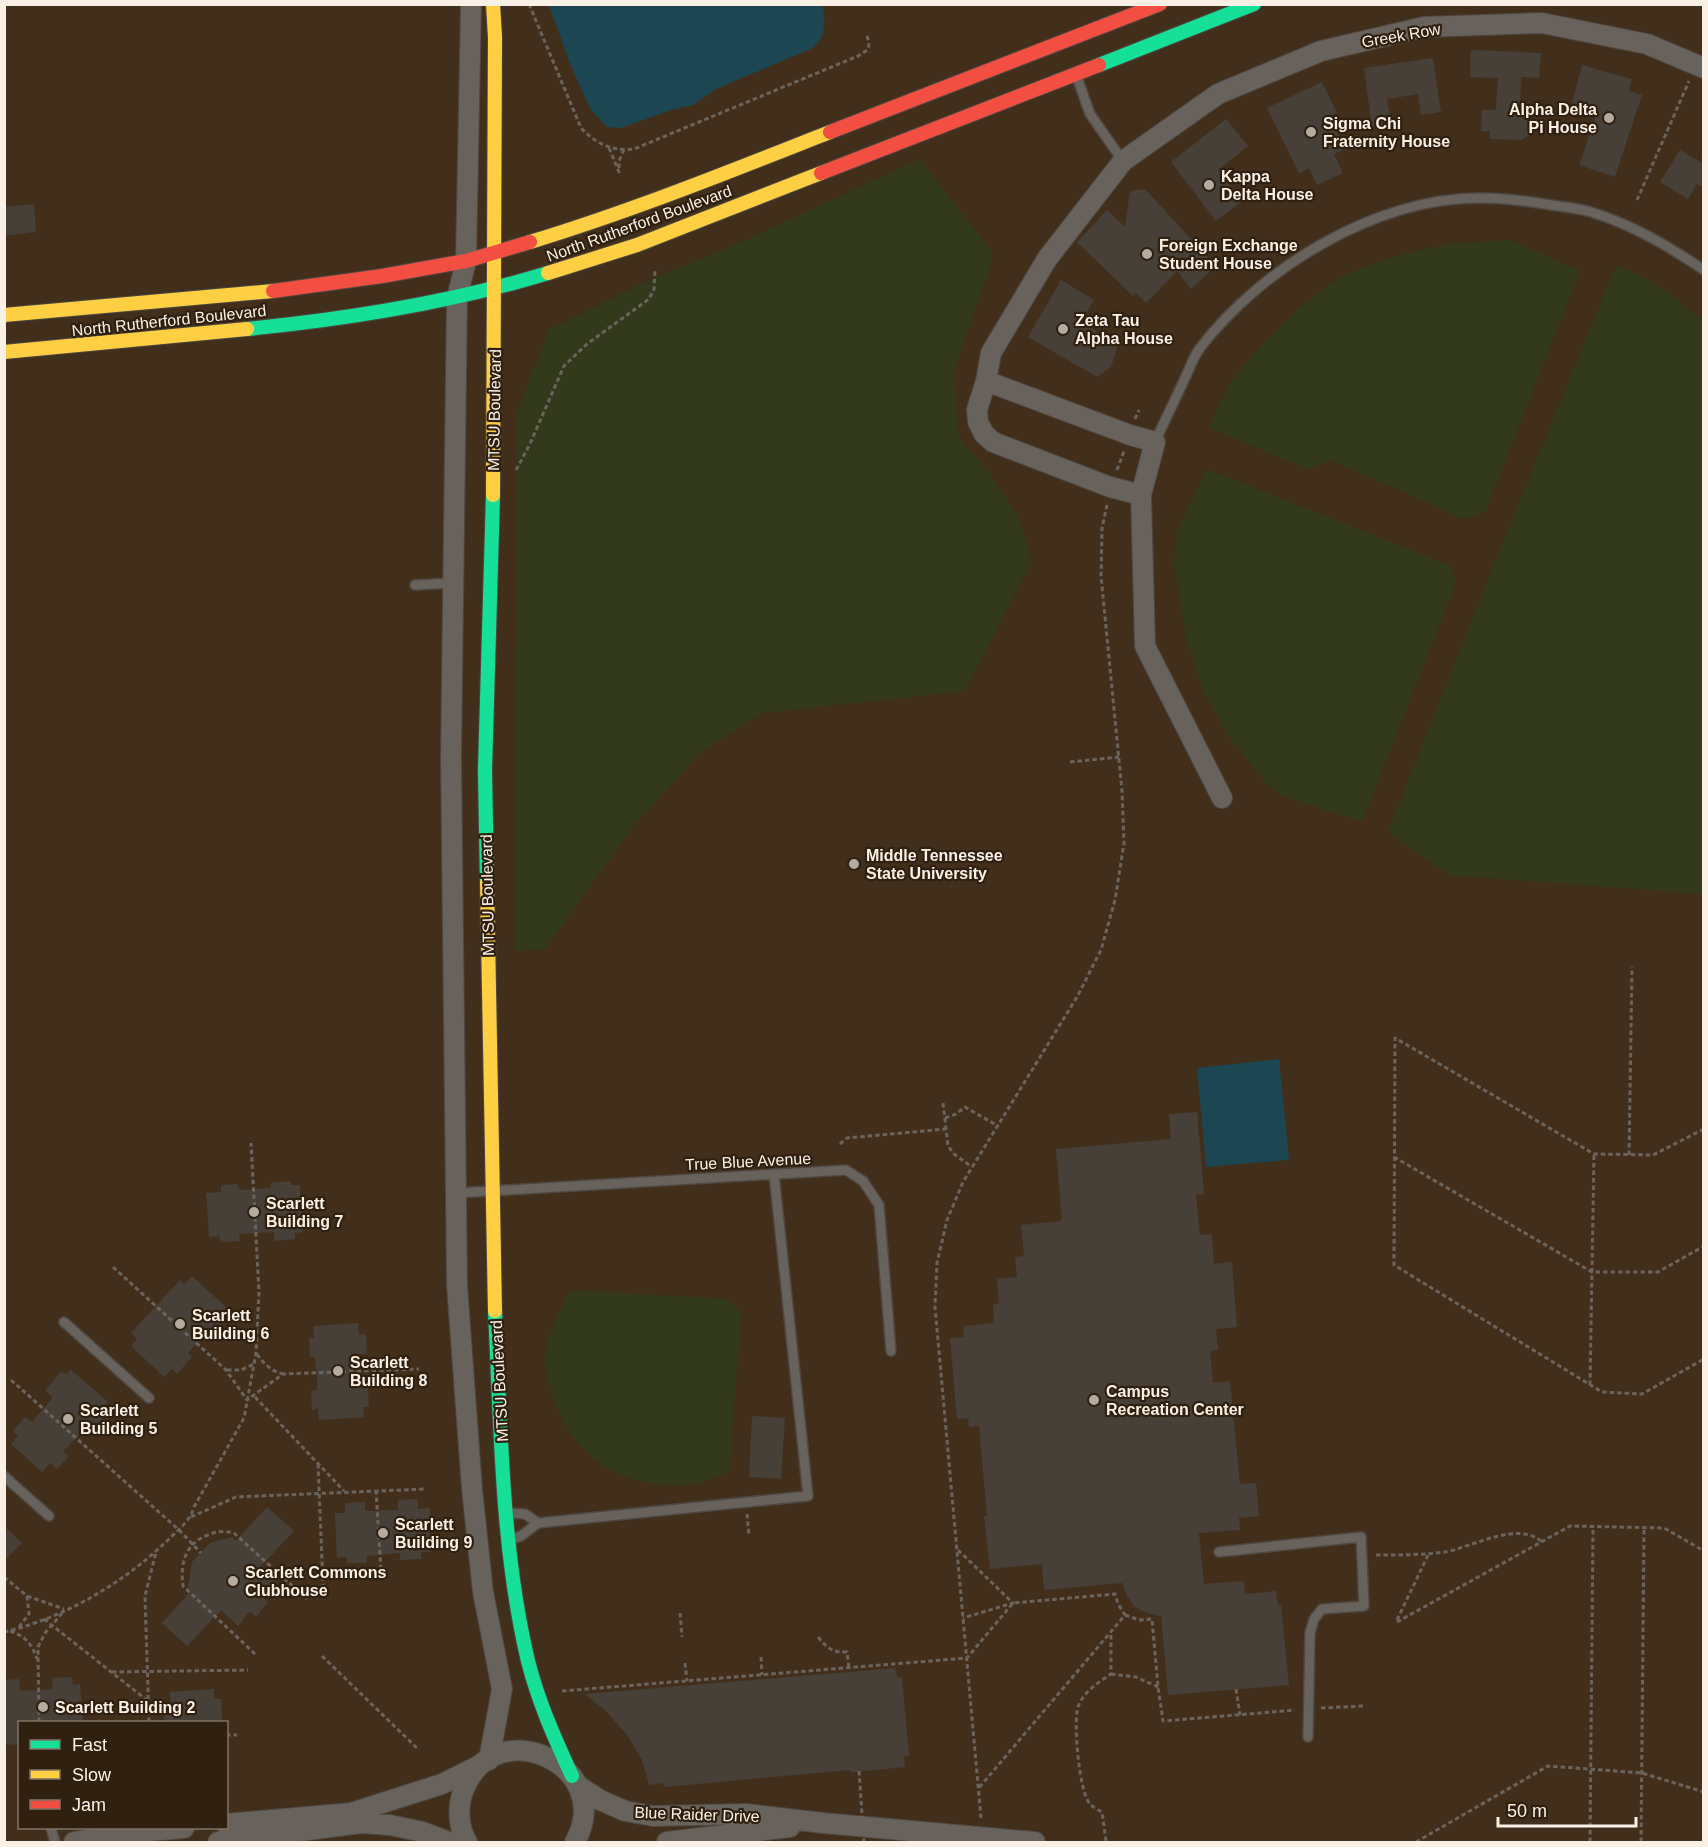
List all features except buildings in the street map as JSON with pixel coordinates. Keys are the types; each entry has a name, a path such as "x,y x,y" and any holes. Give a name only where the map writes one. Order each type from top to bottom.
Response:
{"main road":[{"name":"MTSU Boulevard","path":"493,4 495,37 493,487 485,770 495,1310 506,1513 515,1598 529,1663 548,1722 575,1781"},
{"name":"North Rutherford Boulevard","path":"4,315 256,293 382,276 466,261 576,228 689,187 1160,4"},
{"name":"North Rutherford Boulevard","path":"4,352 350,317 495,289 637,245 1254,4"}],"street":[{"name":"MTSU Boulevard","path":"471,4 466,261 457,298 451,757 457,1285 472,1489 483,1592 502,1689 484,1763"},
{"name":"Greek Row","path":"986,381 991,353 1047,259 1123,161 1218,94 1321,51 1424,27 1542,23 1647,44 1698,70"},
{"path":"1141,495 1110,487 993,442 984,434 978,422 977,410 986,381 1130,435 1155,442 1141,495 1145,646 1222,798"},
{"name":"Blue Raider Drive","path":"484,1763 498,1755 518,1750 538,1752 557,1761 575,1781 600,1800 625,1811 644,1814 747,1814 913,1837 1035,1842"},
{"path":"228,1824 351,1813 442,1784 484,1763"},
{"path":"467,1842 459,1818 460,1799 468,1780 484,1763"},
{"path":"575,1781 583,1805 583,1820 575,1842"},
{"path":"218,1842 361,1823 390,1825 423,1832 448,1842"},
{"name":"Blue Raider Drive","path":"667,1842 707,1840 823,1823"},
{"path":"74,1842 165,1829"}],"lane":[{"path":"1076,74 1090,114 1123,161"},
{"path":"1155,442 1199,350 1249,294 1297,258 1349,230 1412,207 1449,200 1479,198 1526,201 1590,212 1626,225 1662,243 1704,270"},
{"path":"416,585 454,583"},
{"name":"True Blue Avenue","path":"457,1194 846,1170 863,1181 879,1205 891,1351"},
{"path":"509,1539 521,1536 538,1522 808,1496 774,1174"},
{"path":"64,1322 149,1398"},
{"path":"4,1476 49,1516"},
{"path":"506,1513 525,1514 538,1522"},
{"path":"1219,1552 1361,1537 1364,1606 1323,1609 1314,1619 1310,1633 1308,1737"}],"path":[{"path":"530,4 581,128 591,138 608,147 624,150 634,149 858,56 869,46 867,34"},
{"path":"1636,200 1698,70"},
{"path":"608,147 619,172 619,161 624,150"},
{"path":"511,477 529,446 564,366 587,344 649,299 654,289 655,270"},
{"path":"981,1824 935,1307 937,1263 947,1220 963,1182 1077,997 1101,950 1115,900 1124,843 1119,757 1101,576 1102,528 1110,487 1139,410"},
{"path":"1070,762 1119,757"},
{"path":"1629,1155 1632,967"},
{"path":"1704,1129 1653,1155 1594,1154 1395,1038 1394,1264 1602,1392 1642,1394 1704,1359"},
{"path":"943,1103 948,1146 954,1154 972,1167"},
{"path":"945,1118 965,1107 998,1126"},
{"path":"840,1144 848,1138 946,1129"},
{"path":"191,1517 194,1507 244,1418 256,1353 259,1292 251,1143"},
{"path":"1590,1385 1594,1154"},
{"path":"1394,1157 1592,1272 1658,1272 1704,1246"},
{"path":"113,1268 226,1370 248,1400"},
{"path":"256,1353 267,1367 283,1374 419,1369"},
{"path":"226,1370 242,1370 254,1364"},
{"path":"248,1400 283,1374"},
{"path":"11,1380 201,1553"},
{"path":"255,1397 344,1491"},
{"path":"318,1462 323,1585"},
{"path":"7,1631 66,1610 104,1590 156,1552 191,1517 236,1497 425,1489"},
{"path":"376,1490 381,1571"},
{"path":"746,1502 749,1536"},
{"path":"1429,1553 1397,1622 1570,1526 1664,1528 1704,1551"},
{"path":"1590,1842 1593,1527"},
{"path":"1641,1842 1644,1528"},
{"path":"255,1654 183,1586 184,1559 192,1544 214,1532 227,1530 236,1534 307,1599"},
{"path":"1376,1555 1446,1552 1478,1541 1520,1533 1536,1536 1542,1542"},
{"path":"957,1549 1013,1603"},
{"path":"149,1721 145,1596 156,1552"},
{"path":"4,1577 27,1596 66,1610"},
{"path":"963,1618 1013,1603 1114,1594 1125,1615 1139,1620 1152,1619 1163,1721 1301,1710"},
{"path":"18,1628 29,1614 27,1596"},
{"path":"556,1692 967,1658 1013,1603"},
{"path":"39,1721 38,1647 52,1625 66,1610"},
{"path":"680,1613 682,1637"},
{"path":"978,1789 1125,1615"},
{"path":"44,1619 148,1701"},
{"path":"7,1631 20,1635 27,1641 33,1648 37,1661"},
{"path":"1111,1632 1111,1674"},
{"path":"818,1637 830,1650 836,1653 847,1652 849,1668"},
{"path":"322,1656 419,1750"},
{"path":"761,1657 762,1675"},
{"path":"685,1663 687,1681"},
{"path":"112,1672 248,1670"},
{"path":"1106,1841 1101,1812 1089,1803 1083,1789 1076,1719 1078,1705 1092,1687 1111,1674 1136,1677 1158,1687"},
{"path":"1236,1689 1240,1715"},
{"path":"1316,1708 1365,1706"},
{"path":"228,1736 237,1735"},
{"path":"1416,1842 1548,1766 1642,1773 1704,1792"},
{"path":"859,1772 864,1842"}],"shaded area":[{"name":"Middle Tennessee State University","path":"5,5 1703,5 1703,1842 5,1842"}],"green space":[{"path":"919,159 994,254 953,374 959,438 988,471 1018,516 1032,561 965,691 762,713 700,753 635,824 545,949 515,951 518,410 549,330 641,284 755,236"},
{"path":"1511,240 1580,271 1485,512 1464,519 1331,460 1308,469 1209,428 1230,383 1261,346 1300,307 1342,276 1393,257 1448,244"},
{"path":"1616,266 1641,276 1663,289 1703,322 1703,894 1450,875 1388,832 1493,566"},
{"path":"1207,469 1451,566 1456,582 1362,822 1283,796 1264,781 1226,733 1202,687 1187,641 1174,566 1176,534"},
{"path":"571,1290 727,1299 741,1313 729,1471 699,1483 675,1485 653,1483 611,1470 593,1458 578,1443 565,1425 555,1403 545,1362 550,1333"}],"water":[{"path":"549,5 822,5 824,22 823,33 813,48 718,88 693,105 671,110 621,128 607,127 591,110 570,64"},
{"path":"1279,1059 1289,1160 1206,1167 1197,1068"}],"traffic: fast":[{"path":"1099,65 1254,4"},
{"path":"247,329 323,320 437,301 548,273"},
{"path":"487,882 485,770 493,495"},
{"path":"495,1311 507,1531 519,1618 537,1691 572,1776"}],"traffic: slow":[{"path":"493,4 495,37 493,495"},
{"path":"530,242 644,204 830,132"},
{"path":"548,273 637,245 821,173"},
{"path":"4,315 273,291"},
{"path":"4,352 247,329"},
{"path":"487,882 495,1311"}],"traffic: jam":[{"path":"830,132 1160,4"},
{"path":"821,173 1099,65"},
{"path":"273,291 382,276 466,261 530,242"}],"place":[{"name":"Alpha Delta Pi House","path":"1609,118"},
{"name":"Sigma Chi Fraternity House","path":"1311,132"},
{"name":"Kappa Delta House","path":"1209,185"},
{"name":"Foreign Exchange Student House","path":"1147,254"},
{"name":"Zeta Tau Alpha House","path":"1063,329"},
{"name":"Middle Tennessee State University","path":"854,864"},
{"name":"Scarlett Building 7","path":"254,1212"},
{"name":"Scarlett Building 6","path":"180,1324"},
{"name":"Scarlett Building 8","path":"338,1371"},
{"name":"Campus Recreation Center","path":"1094,1400"},
{"name":"Scarlett Building 5","path":"68,1419"},
{"name":"Scarlett Building 9","path":"383,1533"},
{"name":"Scarlett Commons Clubhouse","path":"233,1581"},
{"name":"Scarlett Building 2","path":"43,1707"}]}
